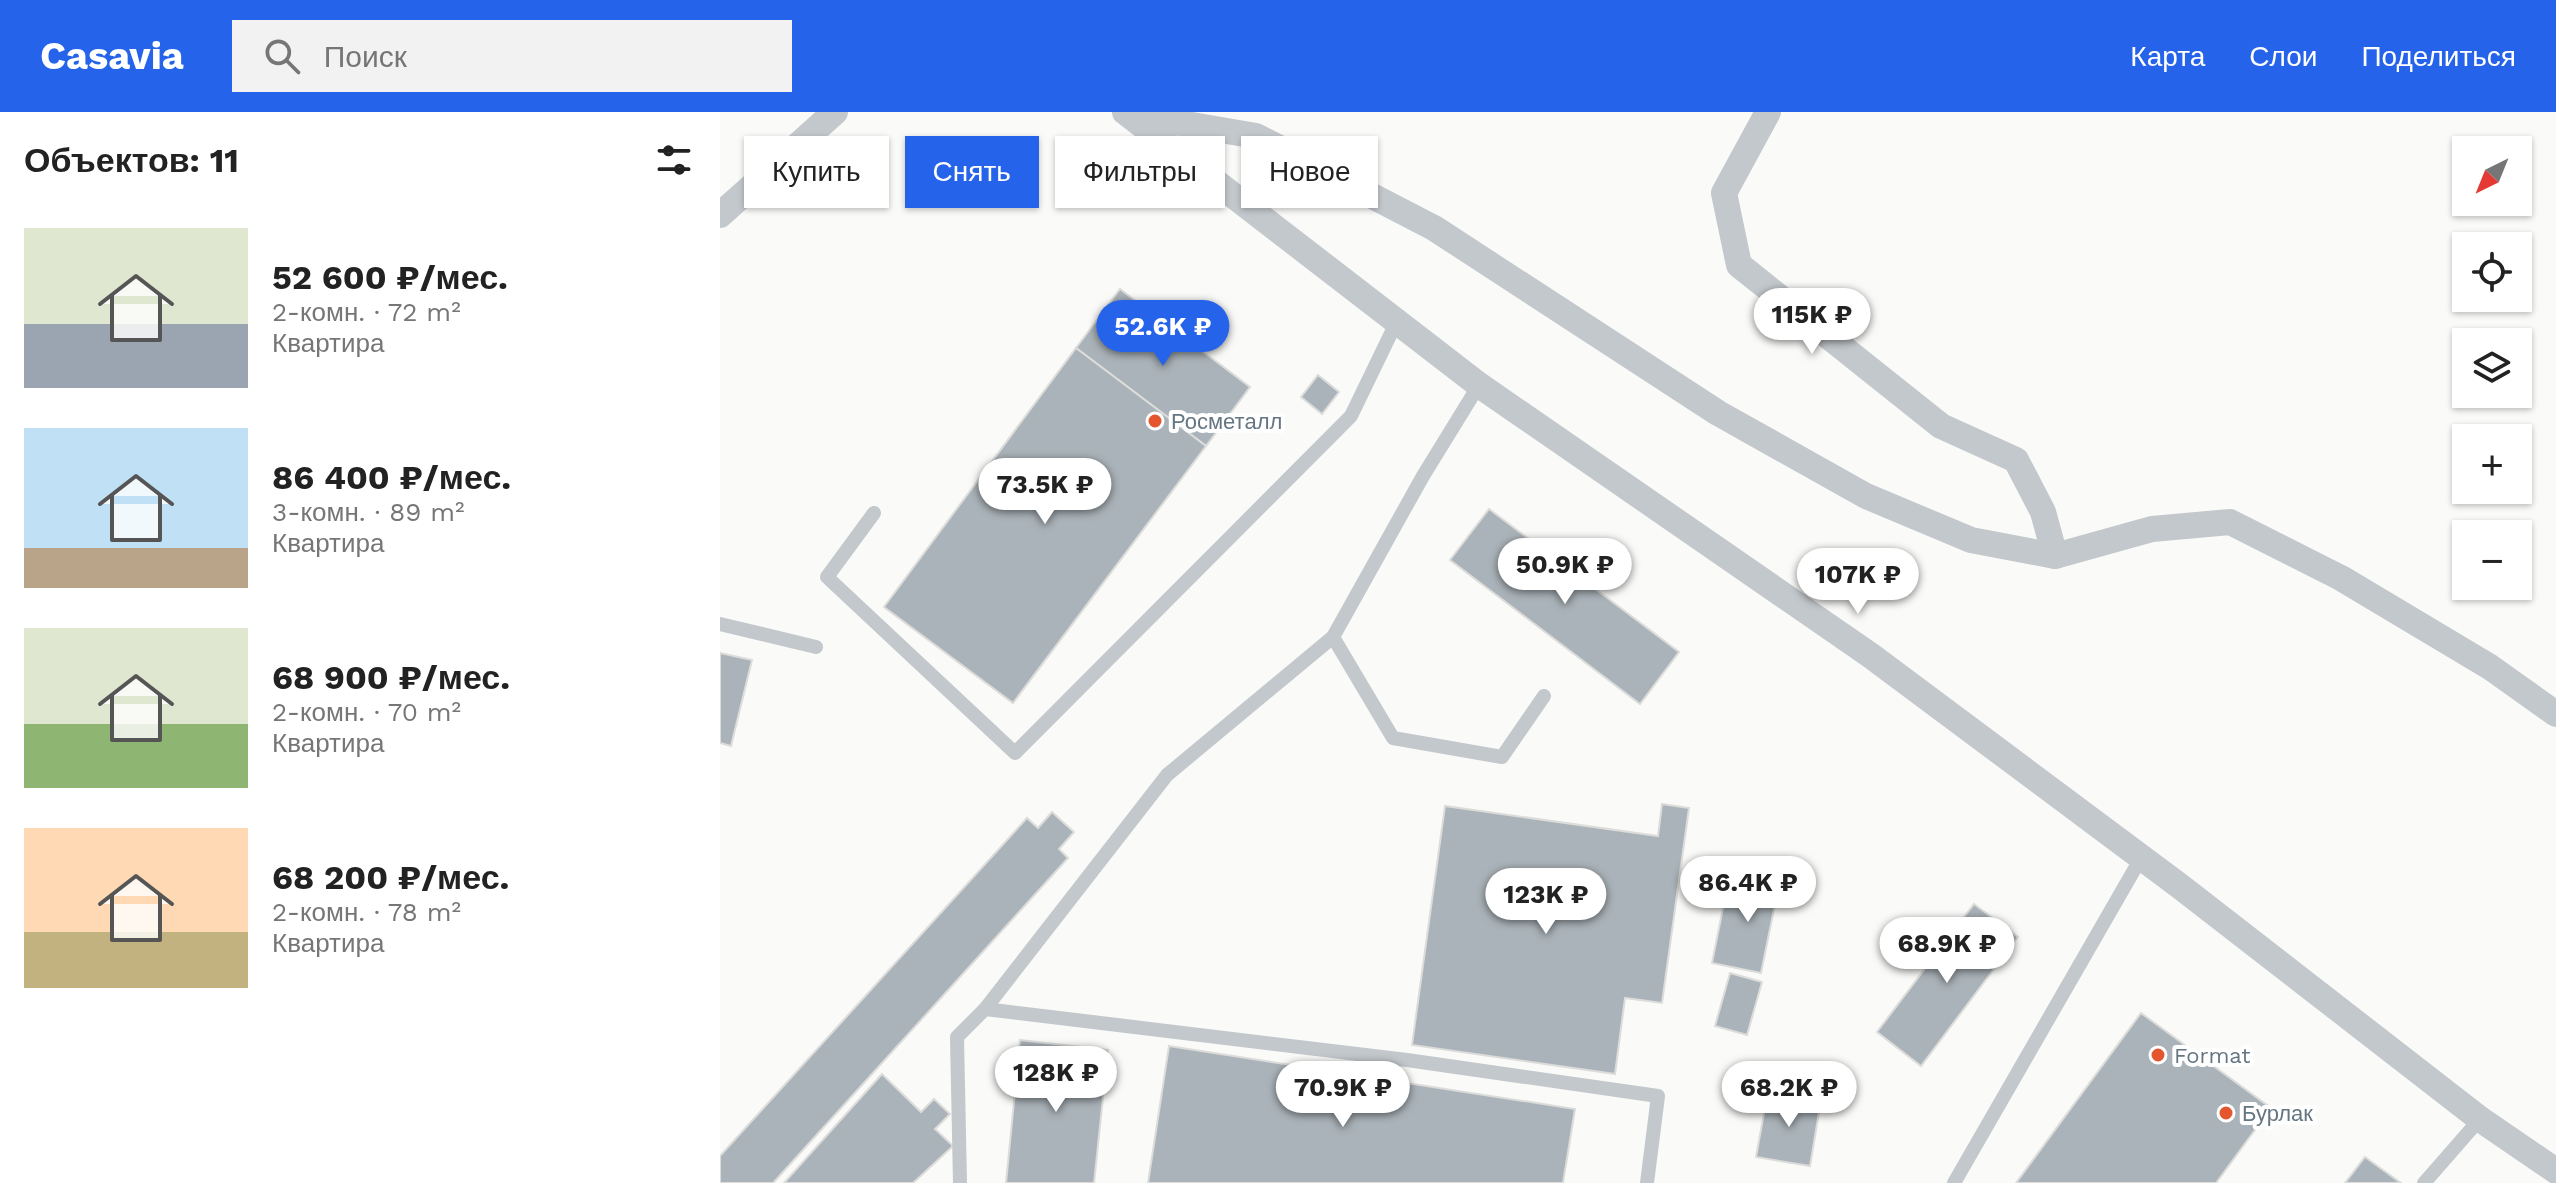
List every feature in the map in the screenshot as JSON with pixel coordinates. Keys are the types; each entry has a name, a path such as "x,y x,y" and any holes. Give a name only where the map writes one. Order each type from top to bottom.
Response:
{"street":[{"path":"720,215 835,112"},
{"path":"1768,112 1724,193 1739,265 1941,426 2016,460 2043,512 2055,556"},
{"path":"1127,113 1256,136 1434,228 1718,413 1866,496 1971,540 2055,556 2152,529 2230,522 2341,578 2490,667 2556,714"},
{"path":"1127,113 1479,385 1870,655 2141,858 2480,1119 2556,1171"}],"lane":[{"path":"874,513 827,577 1015,753 1351,416 1396,323"},
{"path":"960,1183 957,1037 985,1009 1167,775 1333,637 1423,476 1479,385"},
{"path":"720,624 816,647"},
{"path":"1333,637 1393,738 1502,757 1544,696"},
{"path":"1954,1183 2141,858"},
{"path":"985,1009 1407,1060 1658,1096 1647,1183"},
{"path":"2424,1183 2480,1119"}],"building":[{"path":"1120,289 1250,387 1206,446 1076,348"},
{"path":"1076,348 1206,446 1013,703 884,607"},
{"path":"1318,375 1339,392 1322,414 1301,397"},
{"path":"1489,509 1679,652 1640,704 1450,560"},
{"path":"720,653 752,660 731,746 720,743"},
{"path":"1662,804 1689,808 1662,1003 1625,998 1615,1074 1412,1045 1445,806 1658,836"},
{"path":"1052,812 1074,832 1059,849 1068,858 773,1183 720,1183 720,1156 1027,818 1038,828"},
{"path":"1756,865 1782,870 1761,973 1712,963 1725,898 1749,903"},
{"path":"1974,904 2018,937 1921,1066 1877,1032"},
{"path":"1730,973 1762,982 1747,1035 1715,1026"},
{"path":"2141,1013 2271,1108 2216,1183 2016,1183"},
{"path":"1020,1040 1108,1050 1094,1183 1006,1183"},
{"path":"1169,1046 1575,1109 1563,1183 1148,1183"},
{"path":"882,1074 921,1112 934,1099 950,1114 935,1129 953,1146 913,1183 784,1183"},
{"path":"1768,1091 1821,1100 1810,1166 1756,1157"},
{"path":"2365,1157 2401,1183 2345,1183"}],"place":[{"name":"Росметалл","path":"1155,421"},
{"name":"Format","path":"2158,1055"},
{"name":"Бурлак","path":"2226,1113"}]}
